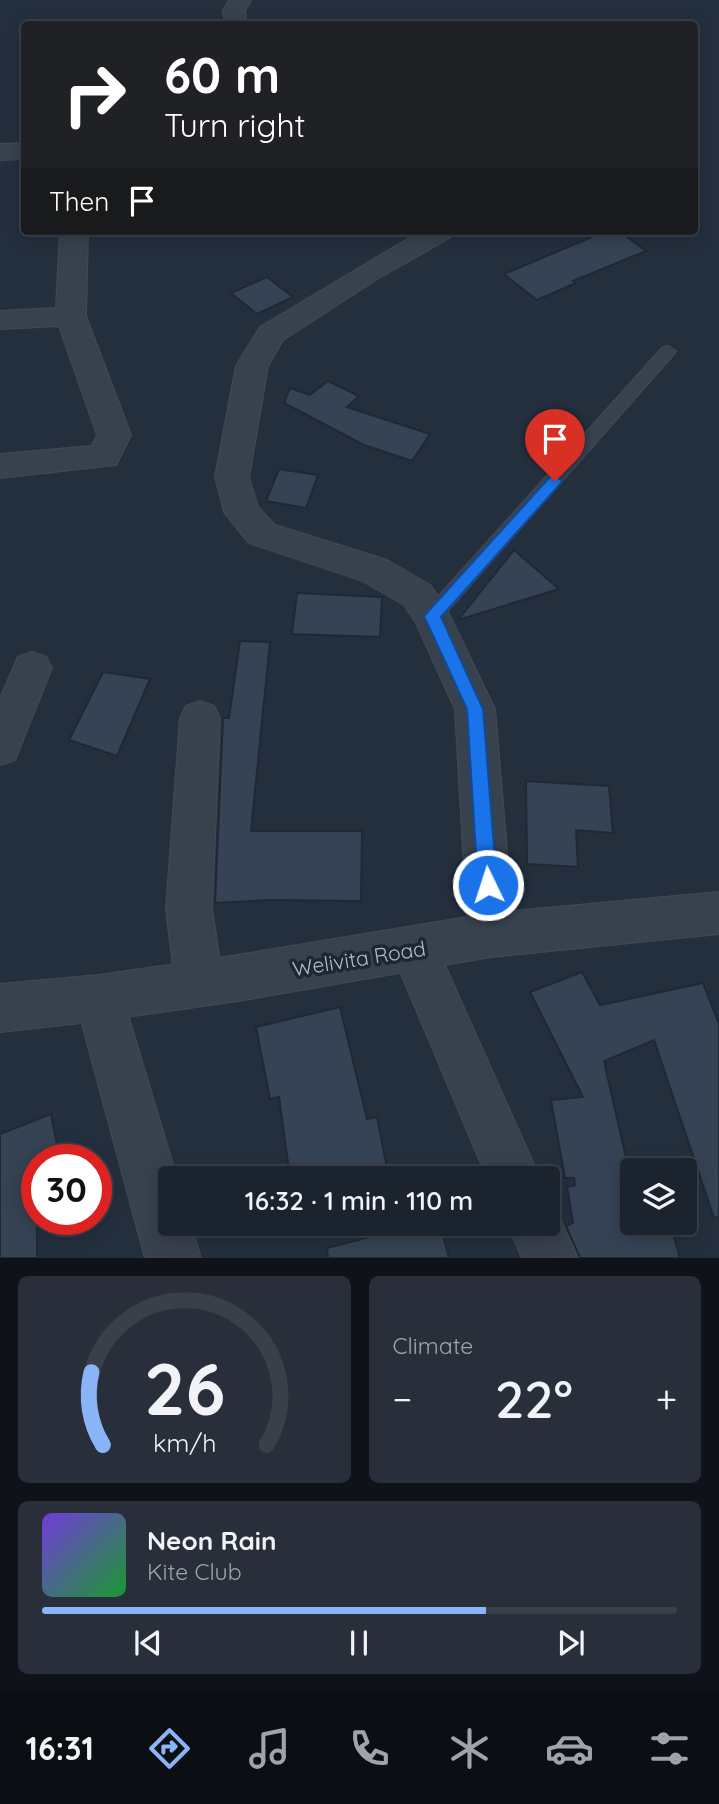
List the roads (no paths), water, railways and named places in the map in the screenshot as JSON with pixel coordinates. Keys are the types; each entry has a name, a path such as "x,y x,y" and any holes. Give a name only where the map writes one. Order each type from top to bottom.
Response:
{"street":[{"path":"236,21 234,11 240,0"},
{"path":"0,152 21,150"},
{"path":"0,466 104,457 114,435 71,316 74,235"},
{"path":"434,235 369,272 271,334 252,366 232,477 242,512 262,534 374,570 417,595 432,616 475,709 491,936"},
{"path":"0,320 71,316"},
{"path":"0,748 32,668"},
{"path":"199,983 189,909 200,718"},
{"name":"Welivita Road","path":"0,1008 99,998 491,936 719,913"},
{"path":"414,950 509,1166"},
{"path":"99,998 173,1258"},
{"path":"540,1236 550,1258"}],"lane":[{"path":"432,616 668,351"}]}
